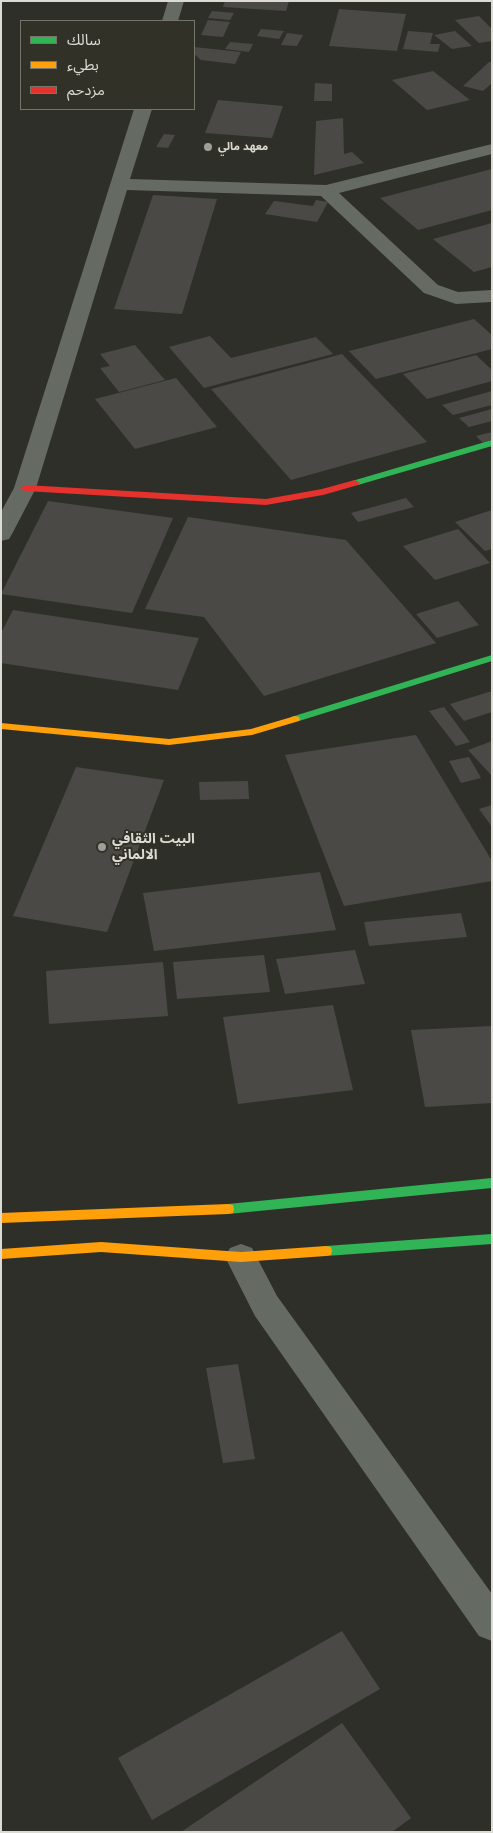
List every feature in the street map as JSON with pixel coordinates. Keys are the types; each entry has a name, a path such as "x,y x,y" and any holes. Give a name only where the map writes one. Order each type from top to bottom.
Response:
{"street":[{"path":"170,20 176,1"},
{"path":"1,534 25,488 143,110"},
{"path":"120,184 326,191 492,149"},
{"path":"326,191 431,289 456,298 492,296"},
{"path":"25,488 266,502 323,492 492,444"},
{"path":"1,726 169,742 252,732 492,658"},
{"path":"1,1218 97,1219 224,1209 492,1183"},
{"path":"1,1254 101,1243 241,1257 492,1238"},
{"path":"241,1257 266,1306 492,1624"}],"building":[{"path":"225,1 289,1 286,11 223,7"},
{"path":"339,9 406,14 397,51 329,46"},
{"path":"212,11 234,13 230,20 208,18"},
{"path":"479,16 492,29 492,41 479,43 455,20"},
{"path":"208,20 230,22 223,37 201,35"},
{"path":"261,29 284,31 279,39 257,36"},
{"path":"408,31 433,33 430,44 440,44 438,52 403,49"},
{"path":"455,31 472,46 452,49 434,35"},
{"path":"287,33 303,35 297,46 281,45"},
{"path":"230,42 253,44 249,52 225,49"},
{"path":"195,47 241,52 235,64 201,60 195,55"},
{"path":"489,62 492,62 492,83 483,91 463,86"},
{"path":"433,71 470,100 427,110 392,80"},
{"path":"315,83 332,84 332,101 314,101"},
{"path":"218,100 283,106 272,138 205,133"},
{"path":"343,118 344,154 352,152 364,163 314,175 316,121"},
{"path":"164,134 175,135 168,148 156,147"},
{"path":"492,169 492,210 418,230 380,198"},
{"path":"153,195 217,199 182,314 114,309"},
{"path":"316,200 328,202 317,222 265,214 274,201 313,206"},
{"path":"492,223 492,267 474,272 433,239"},
{"path":"474,319 492,335 492,349 376,379 349,351"},
{"path":"210,336 231,358 316,337 333,354 204,388 169,347"},
{"path":"135,345 165,380 119,392 100,368 110,366 100,354"},
{"path":"342,354 427,442 291,480 211,389"},
{"path":"476,355 492,370 492,381 427,399 403,374"},
{"path":"176,378 217,427 135,449 95,399"},
{"path":"492,391 492,405 453,415 442,405"},
{"path":"492,409 492,421 469,427 459,418"},
{"path":"492,432 492,440 483,443 476,436"},
{"path":"406,498 414,507 358,522 351,513"},
{"path":"48,501 173,518 132,613 1,594"},
{"path":"492,510 492,549 485,551 455,522"},
{"path":"188,517 346,540 436,643 264,696 204,617 145,609"},
{"path":"458,529 490,563 435,580 403,546"},
{"path":"458,601 479,625 437,638 416,614"},
{"path":"13,610 199,638 178,690 1,663 1,633"},
{"path":"492,691 492,712 464,721 450,704"},
{"path":"444,707 470,742 456,746 429,711"},
{"path":"416,735 492,861 492,881 344,906 285,755"},
{"path":"492,741 492,776 468,750"},
{"path":"469,757 481,778 461,783 449,761"},
{"path":"76,767 164,780 107,932 13,916"},
{"path":"248,781 249,799 200,800 199,782"},
{"path":"492,805 492,827 479,809"},
{"path":"320,872 336,930 154,951 143,893"},
{"path":"461,913 467,937 369,946 364,922"},
{"path":"355,950 365,984 285,994 276,959"},
{"path":"264,955 270,992 177,999 173,962"},
{"path":"163,962 168,1016 49,1024 46,971"},
{"path":"333,1005 353,1090 238,1104 223,1017"},
{"path":"492,1026 492,1103 425,1107 411,1030"},
{"path":"238,1364 255,1459 223,1463 206,1368"},
{"path":"342,1631 380,1689 152,1820 118,1758"},
{"path":"342,1723 411,1818 392,1832 181,1832"}],"traffic: fast":[{"path":"355,483 492,443"},
{"path":"295,719 492,658"},
{"path":"228,1209 492,1183"},
{"path":"326,1251 492,1239"}],"traffic: slow":[{"path":"1,726 169,742 252,732 295,719"},
{"path":"1,1218 228,1209"},
{"path":"1,1254 101,1247 241,1257 326,1251"}],"traffic: jam":[{"path":"25,488 266,502 323,492 355,483"}],"place":[{"name":"معهد مالي","path":"208,147"},
{"name":"البيت الثقافي الالماني","path":"102,847"}]}
